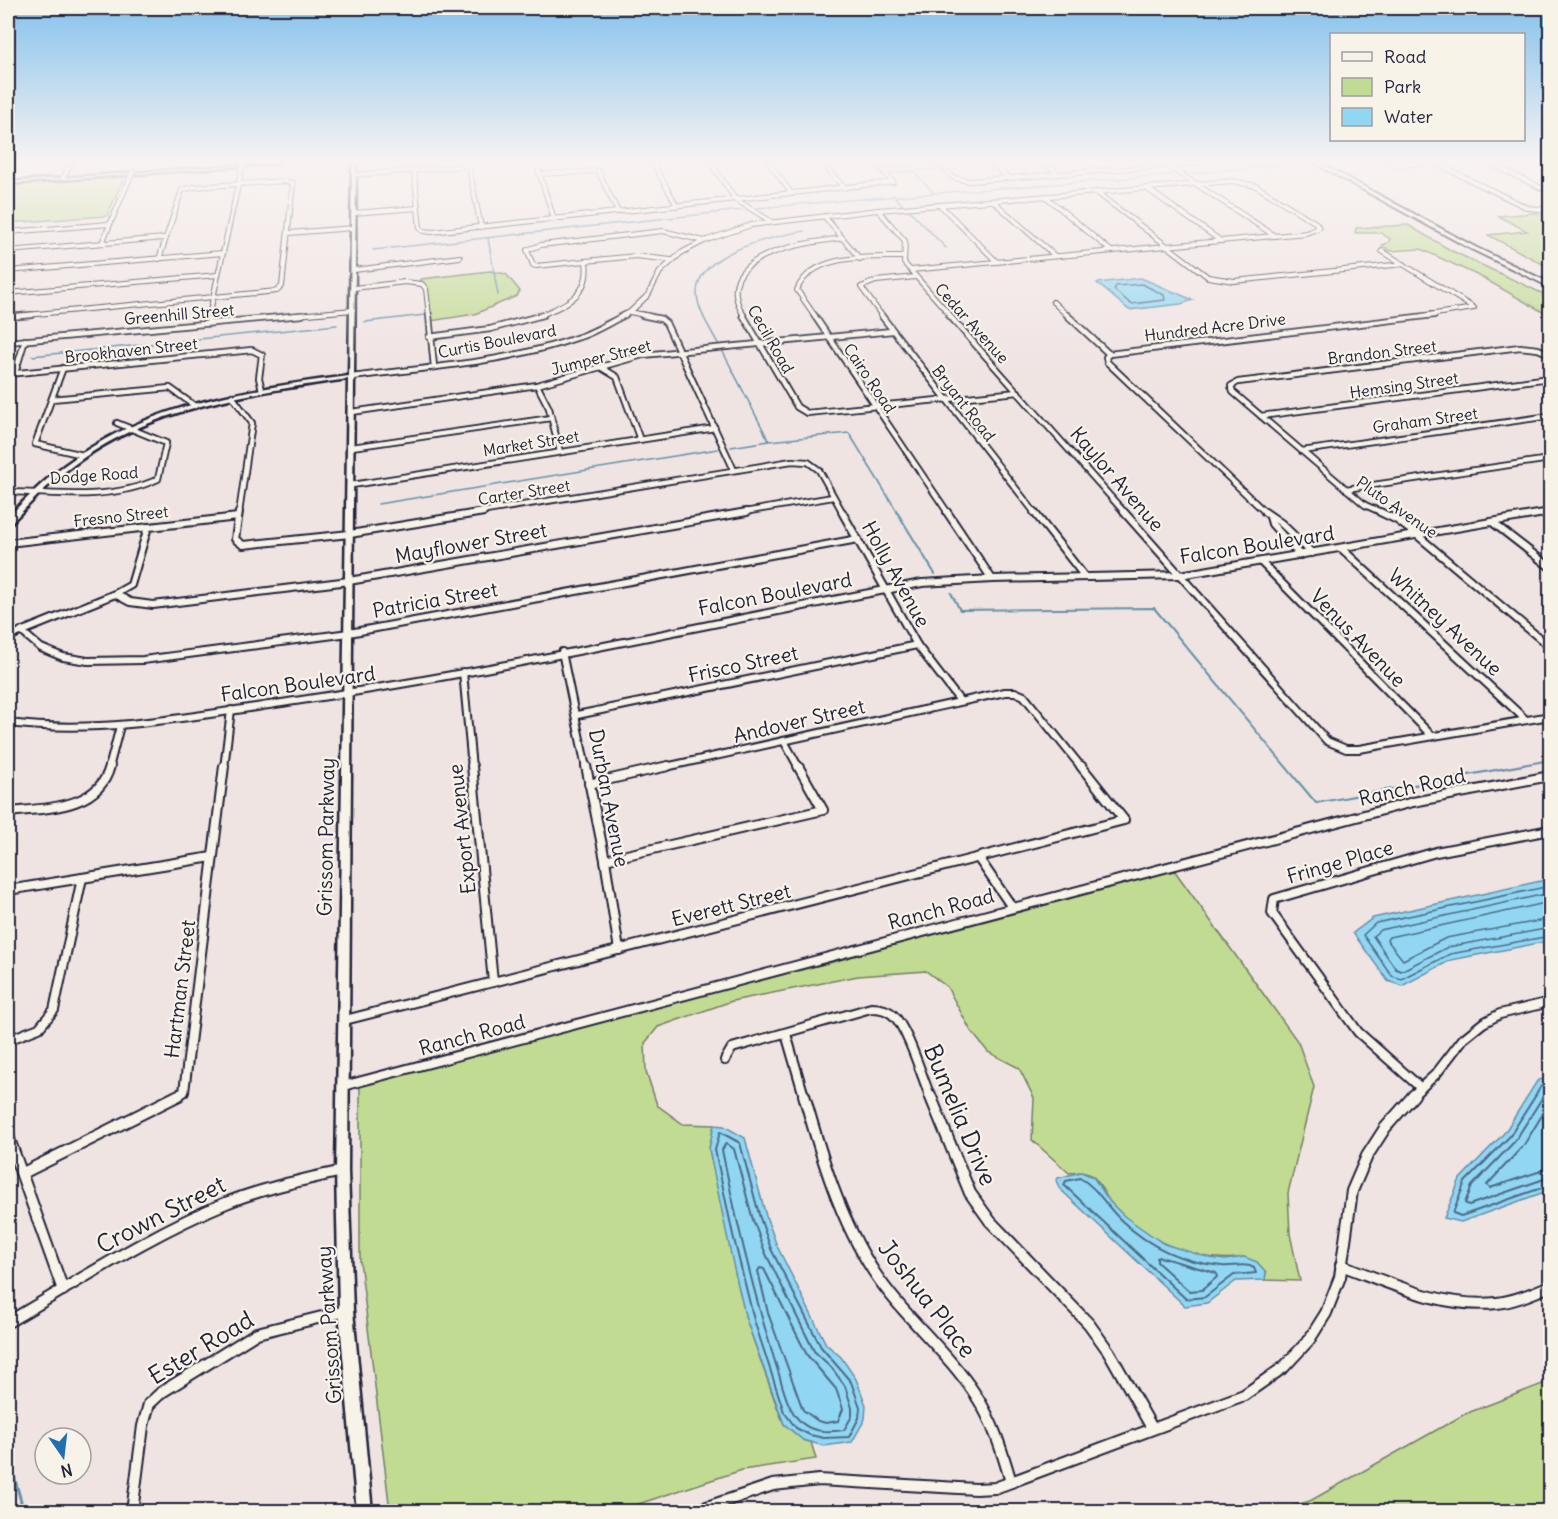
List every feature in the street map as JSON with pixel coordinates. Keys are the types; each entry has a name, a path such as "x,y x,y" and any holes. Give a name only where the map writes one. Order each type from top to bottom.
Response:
{"highway":[{"path":"1447,234 1551,285"},
{"path":"1462,234 1551,278"}],"main road":[{"name":"Grissom Parkway","path":"353,234 352,485 342,1171 346,1311 365,1512"},
{"name":"Curtis Boulevard","path":"8,521 37,493 83,455 132,429 195,406 232,396 353,377"}],"street":[{"path":"102,243 106,234"},
{"path":"159,259 166,234"},
{"path":"208,323 227,234"},
{"path":"8,317 270,293 280,288 289,234"},
{"path":"638,234 541,245 527,250 533,265 536,266 636,256 671,260"},
{"path":"675,234 704,241"},
{"name":"Curtis Boulevard","path":"353,377 487,360 556,345 605,326 630,312 648,295 660,272 671,260 704,241 725,234"},
{"path":"839,234 860,259"},
{"name":"Cedar Avenue","path":"899,234 907,246 904,262 1018,392"},
{"path":"969,234 997,262"},
{"path":"1030,234 1055,256"},
{"path":"1090,234 1111,251"},
{"path":"1150,234 1208,277 1224,281 1404,264"},
{"path":"1211,234 1221,241"},
{"name":"Curtis Boulevard","path":"1275,236 1292,234"},
{"path":"911,270 1275,236"},
{"path":"8,251 165,238"},
{"name":"Cecil Road","path":"843,238 778,251 750,264 734,281 733,293 797,407 807,413 875,407"},
{"path":"1382,251 1404,264"},
{"path":"8,272 223,253"},
{"path":"354,270 460,257"},
{"name":"Cairo Road","path":"904,257 860,259 816,269 798,283 797,290 992,579"},
{"path":"429,337 490,329 533,318 562,306 575,297 585,285 586,262"},
{"name":"Hundred Acre Drive","path":"1109,354 1465,311 1474,308 1404,264"},
{"path":"8,293 218,275"},
{"name":"Bryant Road","path":"916,277 876,281 861,287 892,331 1085,578"},
{"path":"354,288 405,282 422,284 426,289 429,337 434,367"},
{"path":"1053,302 1109,354 1106,357 1107,362 1311,553"},
{"name":"Greenhill Street","path":"8,342 353,309"},
{"path":"630,312 661,318 680,352 734,470"},
{"name":"Jumper Street","path":"352,412 537,385 643,355 892,331"},
{"path":"15,373 24,340"},
{"name":"Brandon Street","path":"1231,386 1238,382 1508,348 1538,349 1551,354"},
{"name":"Brookhaven Street","path":"8,374 236,351 258,352 262,355 259,378 262,390"},
{"path":"63,368 35,444 83,455"},
{"path":"602,368 617,377 640,440"},
{"name":"Hemsing Street","path":"1261,416 1551,378"},
{"path":"537,385 545,395 560,452"},
{"name":"Pluto Avenue","path":"1231,386 1233,392 1365,505 1397,520 1417,535 1551,647"},
{"path":"52,399 170,388 177,390 195,406"},
{"path":"875,407 1018,392"},
{"name":"Kaylor Avenue","path":"1018,392 1319,734 1336,746"},
{"path":"232,396 252,423 238,517"},
{"name":"Graham Street","path":"1302,451 1551,416"},
{"path":"352,447 551,418"},
{"name":"Dodge Road","path":"12,492 89,492 149,485 158,478 166,442 117,423"},
{"name":"Market Street","path":"352,485 715,428"},
{"path":"1346,489 1551,459"},
{"name":"Carter Street","path":"238,517 235,538 243,545 350,534 734,470 792,461 808,462"},
{"name":"Holly Avenue","path":"808,462 819,470 917,645 960,701"},
{"name":"Mayflower Street","path":"115,594 129,602 153,605 349,581 833,497"},
{"name":"Falcon Boulevard","path":"8,723 66,729 120,726 348,694 886,589 949,580 1180,575 1551,512"},
{"name":"Fresno Street","path":"8,543 238,517"},
{"path":"1270,517 1272,525 1300,555"},
{"path":"1492,522 1551,567"},
{"path":"8,637 115,594 131,585 148,527"},
{"name":"Patricia Street","path":"21,631 40,648 63,657 115,662 143,660 349,633 858,539"},
{"name":"Whitney Avenue","path":"1341,548 1526,720"},
{"name":"Venus Avenue","path":"1261,562 1432,736"},
{"name":"Frisco Street","path":"576,715 917,645"},
{"name":"Durban Avenue","path":"562,652 605,860 619,950"},
{"name":"Export Avenue","path":"463,672 493,982"},
{"name":"Andover Street","path":"590,784 960,701 1016,692 1024,696 1124,820"},
{"name":"Hartman Street","path":"23,1173 184,1092 231,710"},
{"path":"1336,746 1359,749 1551,716"},
{"path":"8,812 68,804 95,795 107,777 120,726"},
{"path":"605,860 823,810 784,741"},
{"name":"Ranch Road","path":"343,1086 1413,802 1551,776"},
{"name":"Everett Street","path":"345,1020 1124,820"},
{"name":"Fringe Place","path":"1421,1088 1358,1032 1272,913 1274,899 1436,852 1551,830"},
{"path":"8,890 212,857"},
{"path":"979,859 1012,907"},
{"path":"8,1040 39,1028 54,1010 82,878"},
{"path":"692,1512 773,1485 819,1480 976,1489 996,1488 1244,1395 1284,1367 1309,1340 1326,1313 1340,1277 1352,1191 1367,1156 1402,1106 1436,1074 1463,1039 1483,1023 1500,1014 1551,1002"},
{"name":"Bumelia Drive","path":"725,1060 732,1048 871,1008 883,1008 892,1013 900,1023 970,1193 990,1221 1089,1324 1110,1352 1152,1428"},
{"name":"Joshua Place","path":"786,1034 843,1215 874,1272 920,1330 967,1383 988,1414 1011,1482"},
{"path":"8,1136 63,1290"},
{"name":"Crown Street","path":"8,1322 180,1224 228,1202 342,1171"},
{"path":"1341,1265 1427,1296 1464,1303 1497,1303 1526,1296 1551,1286"},
{"name":"Ester Road","path":"132,1512 143,1426 149,1404 162,1392 257,1333 346,1311"}],"green space":[{"path":"1382,234 1423,234 1452,251 1550,297 1550,316 1483,278 1421,249 1390,251 1382,245 1388,243 1390,239"},
{"path":"1550,234 1550,268 1488,235"},
{"path":"490,271 506,274 520,291 517,296 475,314 431,321 428,289 420,283 421,279"},
{"path":"1169,863 1298,1042 1314,1087 1288,1193 1290,1234 1300,1281 1265,1280 1266,1272 1244,1257 1207,1257 1171,1246 1138,1228 1124,1216 1111,1203 1092,1176 1078,1172 1069,1173 1032,1140 1034,1098 1019,1068 988,1052 971,1031 947,987 926,971 858,976 732,1001 658,1027 645,1043 646,1071 657,1105 683,1124 714,1125 709,1149 746,1319 784,1424 803,1440 811,1442 816,1459 742,1470 617,1511 390,1511 360,1261 360,1082 840,960"},
{"path":"1550,1381 1550,1511 1274,1511 1310,1501 1465,1414"}],"water":[{"path":"1141,278 1193,300 1181,304 1129,310 1097,283"},
{"path":"1550,879 1550,941 1451,960 1402,986 1388,981 1353,933 1373,918"},
{"path":"1550,1076 1550,1190 1461,1222 1444,1218 1460,1179 1505,1132 1537,1081"},
{"path":"714,1125 724,1126 745,1138 766,1216 777,1246 826,1344 841,1357 856,1379 866,1405 865,1419 852,1442 824,1446 803,1440 784,1424 746,1319 733,1264 709,1149"},
{"path":"1081,1172 1093,1177 1110,1202 1124,1216 1164,1244 1210,1258 1225,1260 1244,1257 1257,1262 1266,1272 1265,1280 1236,1281 1207,1303 1185,1306 1059,1188 1056,1180 1058,1178"}],"waterway":[{"path":"373,250 522,234"},
{"path":"719,345 702,314 698,301 700,279 709,267 722,257 756,242 790,234"},
{"path":"932,234 946,248"},
{"path":"488,238 498,295"},
{"path":"365,322 425,315"},
{"path":"32,356 337,325"},
{"path":"723,352 769,441"},
{"path":"769,441 849,433 898,513"},
{"path":"731,447 769,441"},
{"path":"378,504 718,449"},
{"path":"897,512 935,574"},
{"path":"951,593 960,610 1154,608 1316,803 1550,760"},
{"path":"8,1456 21,1501 19,1512"}]}
